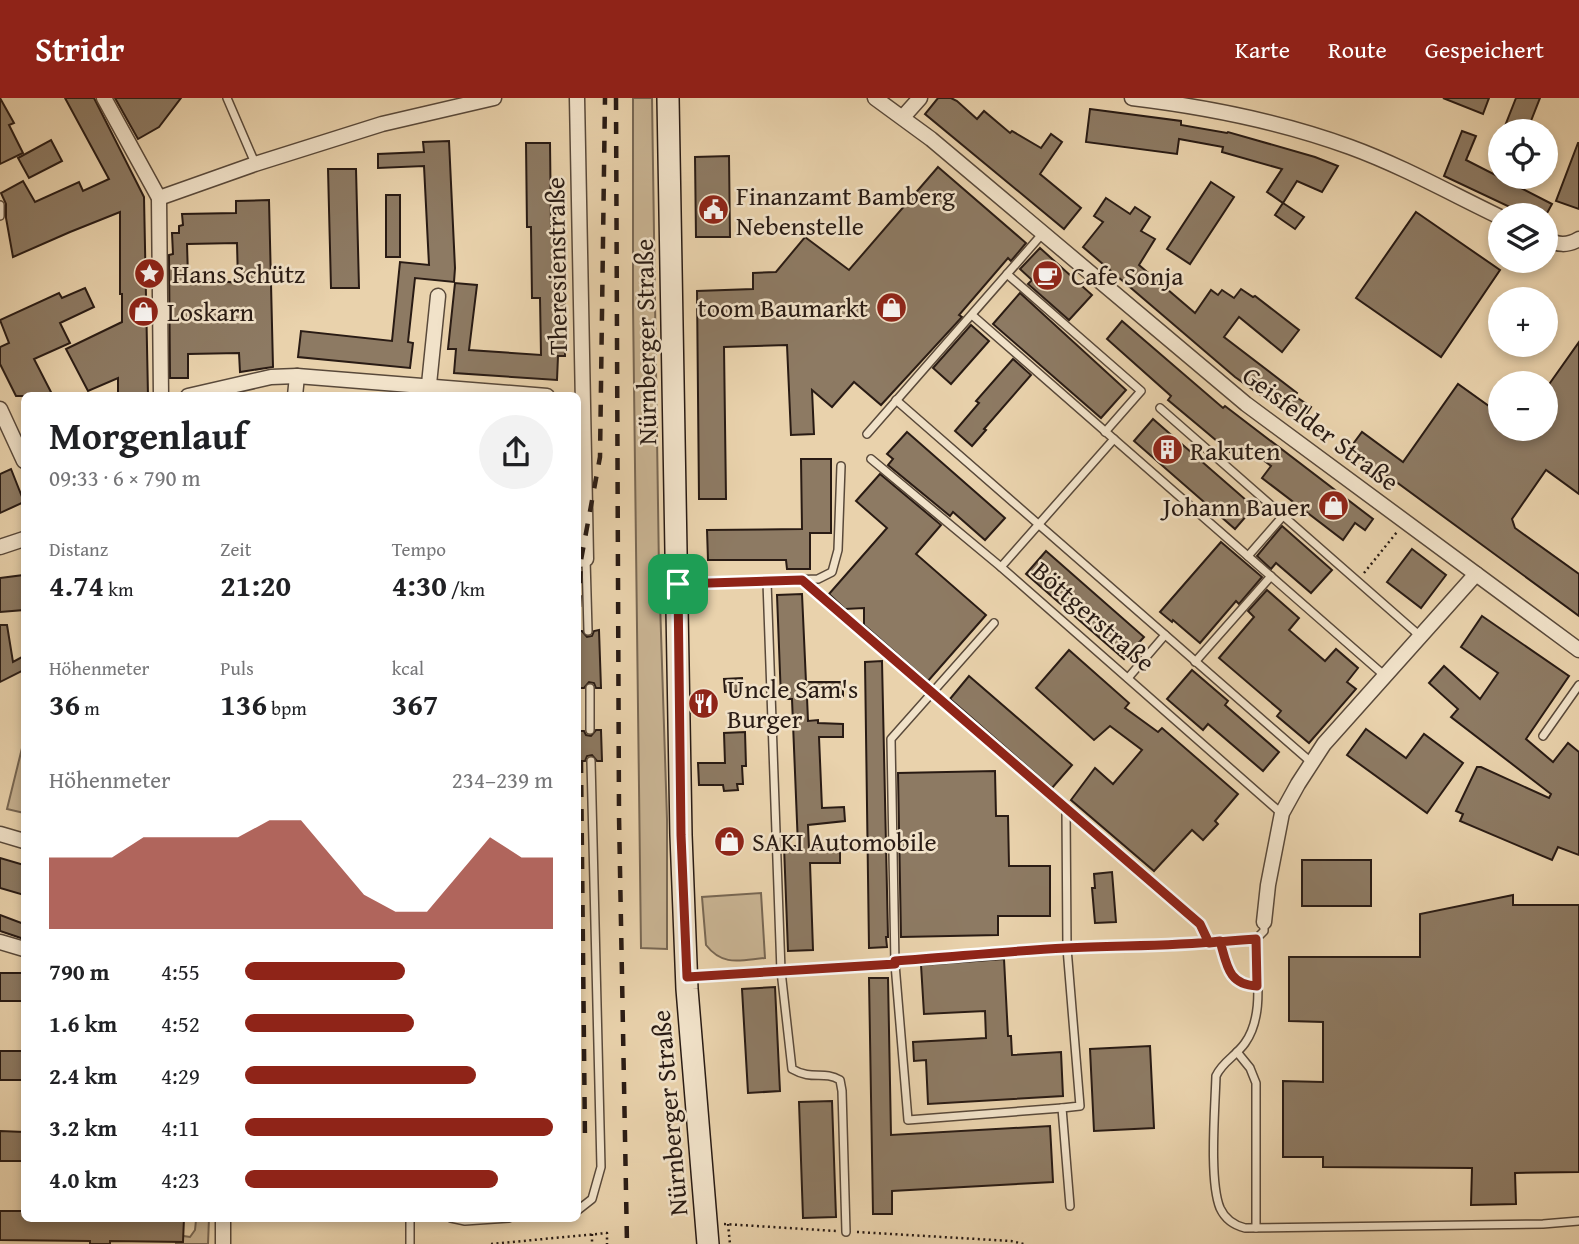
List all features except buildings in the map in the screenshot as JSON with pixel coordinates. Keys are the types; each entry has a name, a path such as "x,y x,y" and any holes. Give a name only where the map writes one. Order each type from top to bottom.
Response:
{"street":[{"path":"104,98 159,198 161,392"},
{"path":"159,198 382,124 494,98"},
{"name":"Theresienstraße","path":"577,98 580,392"},
{"name":"Nürnberger Straße","path":"668,98 681,835 687,977 707,1234"},
{"name":"Geisfelder Straße","path":"875,98 903,117 1246,404 1579,650"},
{"path":"903,117 920,98"},
{"path":"1140,98 1237,114 1284,125 1407,171 1488,211"},
{"path":"1558,243 1569,244 1579,239"},
{"path":"428,391 438,296"},
{"path":"295,392 297,376"},
{"path":"205,392 271,377 297,376 452,392"},
{"path":"0,409 21,454"},
{"name":"Theresienstraße","path":"581,478 582,559"},
{"path":"0,547 21,541"},
{"path":"1264,922 1282,813 1312,763 1324,744 1476,574"},
{"path":"0,834 21,840"},
{"path":"0,942 21,948"},
{"path":"223,1222 223,1244"}],"lane":[{"path":"228,98 255,164"},
{"path":"0,205 0,216"},
{"path":"867,434 1043,233"},
{"path":"1007,274 1141,391 1105,432"},
{"path":"972,315 1385,676"},
{"path":"897,400 1312,763"},
{"path":"1160,408 1420,636"},
{"path":"1001,568 1114,439"},
{"name":"Böttgerstraße","path":"871,459 1001,568 1282,813"},
{"path":"678,584 818,579 832,572 838,550 841,466"},
{"path":"1248,556 1283,516"},
{"path":"582,559 588,631"},
{"path":"1195,662 1270,576"},
{"path":"802,580 1200,924 1209,943"},
{"path":"766,582 781,971 792,1069 805,1076 832,1075 840,1080 846,1232"},
{"path":"994,623 891,739 895,962 908,1120 1080,1106 1067,947 1066,808"},
{"path":"1128,678 1165,635"},
{"path":"1543,736 1579,685"},
{"path":"590,688 590,730"},
{"path":"581,1208 592,1199 601,1167 591,761"},
{"path":"1264,922 1264,931 1256,939 1256,1022 1243,1046 1220,1067 1216,1076 1215,1187 1221,1211 1230,1222 1245,1228 1256,1228 1543,1224 1579,1221"},
{"name":"Nürnberger Straße","path":"687,977 1067,947 1174,946 1256,939"},
{"path":"1220,941 1227,966 1235,979 1240,984 1257,986"},
{"path":"1237,1052 1250,1068 1256,1083 1256,1228"},
{"path":"1062,1108 1070,1206"},
{"path":"410,1222 410,1244"}],"path":[{"path":"1358,581 1406,521"},
{"path":"728,1224 730,1244"},
{"path":"707,1234 728,1224 1011,1241 1024,1244"},
{"path":"491,1244 607,1233 607,1244"},
{"path":"592,1234 592,1244"}],"shaded area":[{"path":"633,98 652,98 659,571 667,819 667,949 641,948"},
{"path":"21,752 21,812 7,809"},
{"path":"761,893 765,958 740,961 719,957 712,952 706,945 702,897"},
{"path":"196,1222 209,1222 208,1244 176,1244 182,1242 183,1236 190,1237 195,1230"}],"railway":[{"path":"581,560 600,457 605,98"},
{"path":"616,98 619,816 627,1244"},
{"path":"581,761 585,1142"}],"place":[{"name":"Finanzamt Bamberg Nebenstelle","path":"713,210"},
{"name":"Hans Schütz","path":"149,273"},
{"name":"Cafe Sonja","path":"1048,275"},
{"name":"toom Baumarkt","path":"891,307"},
{"name":"Loskarn","path":"144,311"},
{"name":"Rakuten","path":"1167,450"},
{"name":"Johann Bauer","path":"1333,506"},
{"name":"Uncle Sam's Burger","path":"704,703"},
{"name":"SAKI Automobile","path":"729,841"}],"route":[{"path":"678,584 681,835 687,977 895,964 895,961 1067,947 1174,946 1209,943 1220,941 1227,966 1235,979 1240,984 1257,986 1256,939 1220,941 1209,943 1200,924 802,580 678,584"}]}
